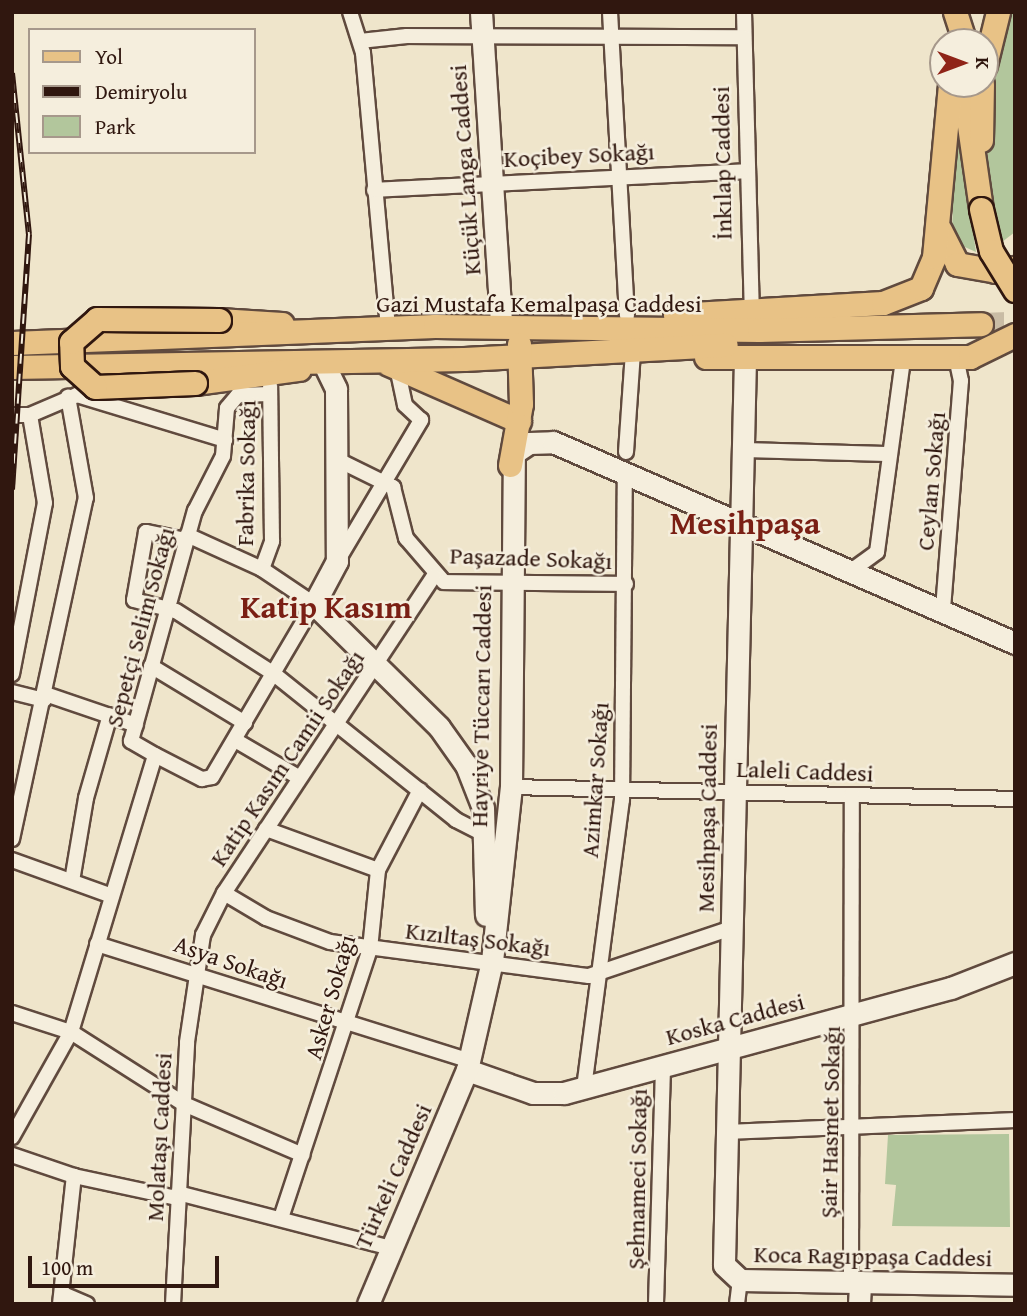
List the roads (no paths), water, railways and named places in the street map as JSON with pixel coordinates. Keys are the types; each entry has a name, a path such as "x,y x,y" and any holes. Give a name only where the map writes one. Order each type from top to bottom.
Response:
{"main road":[{"path":"536,325 627,316 751,313 906,298 931,273 939,223 949,98"},
{"path":"965,98 981,209 991,251 1015,290"},
{"path":"981,209 982,98"},
{"path":"939,223 947,256 965,268 1008,271"},
{"path":"323,362 270,385 195,383 94,387 72,366 71,342 97,319 219,320 330,331"},
{"path":"506,325 520,356 519,421 510,465"},
{"name":"Gazi Mustafa Kemalpaşa Caddesi","path":"12,343 506,325 981,331 390,364 323,362 12,367"},
{"path":"658,350 745,358 956,357 986,353 1015,335"},
{"path":"521,394 557,355"},
{"path":"390,364 519,421"}],"street":[{"path":"350,12 360,41 388,329"},
{"name":"Küçük Langa Caddesi","path":"481,12 506,325"},
{"path":"610,12 627,316"},
{"name":"İnkılap Caddesi","path":"744,12 744,171 751,313"},
{"path":"360,41 483,36 744,37"},
{"name":"Koçibey Sokağı","path":"374,190 744,171"},
{"path":"626,452 633,351"},
{"name":"Ceylan Sokağı","path":"943,609 961,382 956,357"},
{"name":"Mesihpaşa Caddesi","path":"735,1278 724,1265 745,358"},
{"path":"851,571 877,552 888,454 903,359"},
{"path":"323,362 336,389 337,561"},
{"path":"12,1137 71,1032 155,755 208,779 235,740 421,420 405,405 390,364"},
{"name":"Sepetçi Selim Sokağı","path":"155,755 132,746 187,537 225,440 232,400 270,385"},
{"name":"Fabrika Sokağı","path":"262,569 272,541 270,385"},
{"path":"12,415 30,415 68,397 225,440"},
{"path":"12,839 45,697 86,498 68,397"},
{"path":"12,674 45,503 30,415"},
{"path":"519,421 553,442 943,609 1015,643"},
{"path":"510,465 520,447 553,442"},
{"path":"743,450 888,454"},
{"path":"335,458 386,479"},
{"name":"Hayriye Tüccarı Caddesi","path":"469,1066 492,961 510,787 510,465"},
{"name":"Azimkar Sokağı","path":"584,1088 622,789 625,474"},
{"name":"Paşazade Sokağı","path":"386,479 406,538 434,576 457,584 626,584"},
{"path":"485,835 420,790 274,674 169,609 130,596 146,531 187,537 262,569 314,604 455,746 476,785 485,835 486,947 492,961"},
{"name":"Katip Kasım Camii Sokağı","path":"194,972 203,935 224,893 434,576"},
{"path":"152,666 245,723"},
{"path":"12,692 45,697 136,725"},
{"path":"72,881 86,798 110,715"},
{"path":"235,740 300,778"},
{"name":"Laleli Caddesi","path":"510,787 1015,799"},
{"name":"Asker Sokağı","path":"281,1218 347,1026 370,949 378,870 420,790"},
{"name":"Şair Hasmet Sokağı","path":"852,795 853,1129 857,1289"},
{"path":"266,829 378,870"},
{"path":"12,860 112,896"},
{"name":"Kızıltaş Sokağı","path":"224,893 306,936 370,949 597,974 732,928"},
{"name":"Asya Sokağı","path":"97,944 194,972 469,1066"},
{"name":"Koska Caddesi","path":"469,1066 533,1093 584,1088 854,1014 1015,963"},
{"name":"Molataşı Caddesi","path":"173,1304 194,972"},
{"path":"12,1013 71,1032 184,1104 303,1155"},
{"name":"Şehnameci Sokağı","path":"657,1299 663,1065"},
{"name":"Türkeli Caddesi","path":"368,1304 469,1066"},
{"path":"727,1132 1015,1121"},
{"path":"12,1154 74,1176 281,1218 390,1248"},
{"path":"74,1176 62,1299 87,1304"},
{"path":"735,1278 737,1304"},
{"name":"Koca Ragıppaşa Caddesi","path":"735,1278 857,1289 1015,1285"}],"tunnel":[{"path":"981,324 1015,323"}],"railway":[{"path":"12,73 29,234 12,489"}],"district":[{"name":"Mesihpaşa","path":"745,523"},
{"name":"Katip Kasım","path":"326,607"}]}
